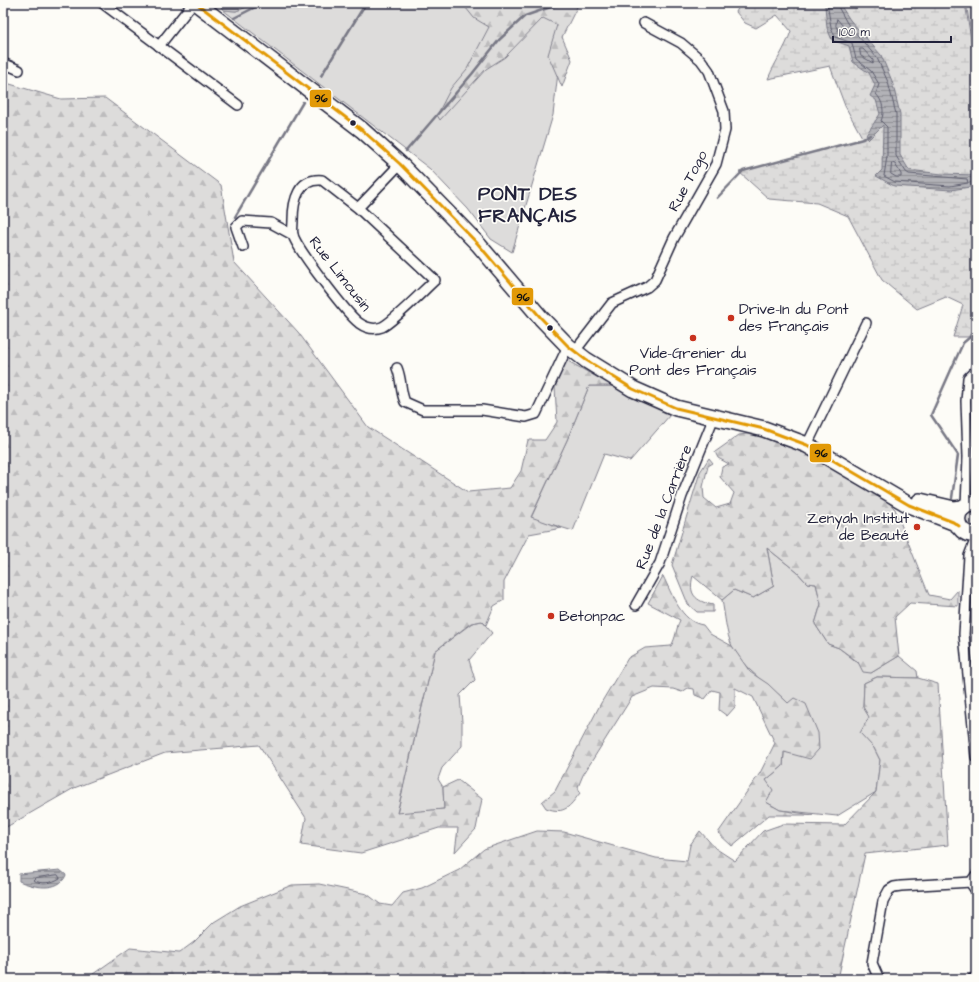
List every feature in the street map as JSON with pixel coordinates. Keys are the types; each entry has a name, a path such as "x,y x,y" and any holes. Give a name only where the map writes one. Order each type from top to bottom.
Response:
{"main road":[{"path":"194,3 362,130 400,164 478,244 503,274 574,347 611,377 655,400 691,412 764,429 807,445 910,505 953,522 969,533"},
{"path":"881,489 954,509 970,505"},
{"path":"969,533 957,518 970,505"}],"street":[{"path":"102,3 238,105"},
{"path":"159,46 194,3"},
{"name":"Rue Togo","path":"397,368 402,379 401,393 405,402 424,410 482,410 526,417 536,414 574,347 612,303 648,287 655,280 674,238 716,164 725,130 724,111 709,71 701,60 681,43 644,23"},
{"path":"3,63 19,70"},
{"path":"358,208 400,164"},
{"name":"Rue Limousin","path":"322,180 358,208 434,280 383,327 370,329 359,323 342,305 310,264 293,236 293,207 295,197 300,188 307,182 322,180"},
{"path":"244,247 236,227 242,221 271,223 293,236"},
{"path":"807,445 866,323"},
{"path":"970,505 967,484 968,457 966,401 968,378 976,370"},
{"name":"Rue de la Carrière","path":"636,605 660,563 682,496 714,417"},
{"path":"969,533 967,539 969,556"},
{"path":"969,533 964,634 975,723 976,757"},
{"path":"879,979 872,963 884,901 889,890 894,887 901,886 974,879 976,891"},
{"path":"972,979 976,978"}],"green space":[{"path":"219,3 258,3 236,11 223,10"},
{"path":"258,3 573,3 564,21 553,115 512,252 491,239 468,209 430,169 223,10 236,11"},
{"path":"462,3 579,3 562,37 572,60 562,87 548,55 557,25 543,18 505,57 486,69 440,120 437,115 451,88 467,69 489,27 474,18"},
{"path":"741,3 939,3 956,7 958,3 965,3 976,70 976,327 968,337 953,337 963,305 946,297 917,309 882,280 848,216 817,203 769,199 739,172 863,139 845,106 830,66 768,79 791,31 777,15 756,28 745,23 736,12"},
{"path":"966,3 976,3 976,63"},
{"path":"3,82 61,99 105,98 221,185 234,262 298,332 368,427 468,492 510,488 521,471 528,440 545,440 557,422 555,387 566,360 613,386 589,386 567,440 531,517 562,528 529,534 504,582 504,600 494,606 486,625 482,621 471,623 435,651 397,813 444,809 443,787 458,780 482,799 476,829 455,852 458,828 439,828 361,853 301,845 306,818 259,745 165,753 74,788 3,829"},
{"path":"589,386 613,386 670,415 630,461 604,454 573,531 531,518 567,440"},
{"path":"754,433 799,450 841,471 889,503 895,509 929,595 950,599 958,590 958,606 910,603 895,617 899,656 871,673 863,672 858,662 839,648 828,644 815,624 821,604 816,584 807,583 797,572 767,548 774,586 753,598 734,590 722,600 693,576 691,588 694,596 697,599 713,605 713,612 697,612 688,604 672,565 700,472 709,458 713,463 708,466 703,487 704,498 716,508 730,504 734,493 720,477 722,467 729,464 718,458 715,452 739,435"},
{"path":"968,513 976,513 976,526 973,527 967,524 965,519"},
{"path":"767,548 797,572 807,583 816,584 821,604 815,624 828,644 839,648 871,673 899,656 917,671 918,678 877,677 864,683 863,707 870,717 861,733 874,748 880,760 876,792 837,816 780,810 766,802 766,780 783,766 788,703 757,677 737,655 728,635 722,600 734,590 753,598 774,586"},
{"path":"663,576 678,606 689,619 695,623 703,625 710,634 732,646 750,672 768,684 788,703 794,698 806,704 818,733 819,749 810,759 784,752 783,766 766,780 773,790 766,802 780,810 813,815 769,815 732,846 718,833 760,773 775,743 753,697 735,688 735,707 727,716 719,710 720,692 712,690 705,699 695,695 694,689 688,688 682,692 673,689 654,688 632,697 583,775 578,787 580,793 573,802 566,808 558,811 546,808 542,802 555,791 601,703 628,658 645,648 671,646 673,643 680,620 648,603"},
{"path":"482,621 492,633 469,660 475,680 460,695 462,746 442,768 438,779 443,787 444,809 397,814 435,651 472,623"},
{"path":"877,677 918,678 938,684 948,845 865,854 838,979 86,979 130,948 179,953 194,942 214,922 240,906 292,885 319,884 367,894 380,904 392,906 403,893 422,888 459,870 484,849 537,831 564,832 656,858 687,861 690,845 700,831 715,848 735,861 763,831 783,824 844,825 876,792 880,760 874,748 860,733 869,717 863,707 864,683"}],"water":[{"path":"822,3 839,3 850,20 881,55 892,81 900,114 900,155 909,170 942,174 976,175 976,186 951,190 894,186 876,176 882,170 883,125 868,140 866,135 880,114 876,100 870,96 875,85 869,73 853,62 849,46 832,40 827,28 825,6"},
{"path":"60,870 66,875 63,881 51,886 45,887 31,885 19,881 19,874"}],"waterway":[{"path":"234,18 263,3"},
{"path":"321,76 366,3"},
{"path":"406,151 499,40 525,16 562,3"},
{"path":"235,217 303,102"},
{"path":"717,198 743,171 863,139 870,135"},
{"path":"952,498 958,455 931,415 963,343 976,332"}],"transit line":[{"name":"96","path":"196,3 362,130 400,164 478,244 541,318 568,346 586,360 633,389 676,408 764,429 807,445 909,505 953,522 959,526"}],"place":[{"name":"Drive-In du Pont des Français","path":"731,318"},
{"name":"Vide-Grenier du Pont des Français","path":"693,338"},
{"name":"Zenyah Institut de Beauté","path":"917,527"},
{"name":"Betonpac","path":"551,616"}],"district":[{"name":"PONT DES FRANÇAIS","path":"528,205"}]}
